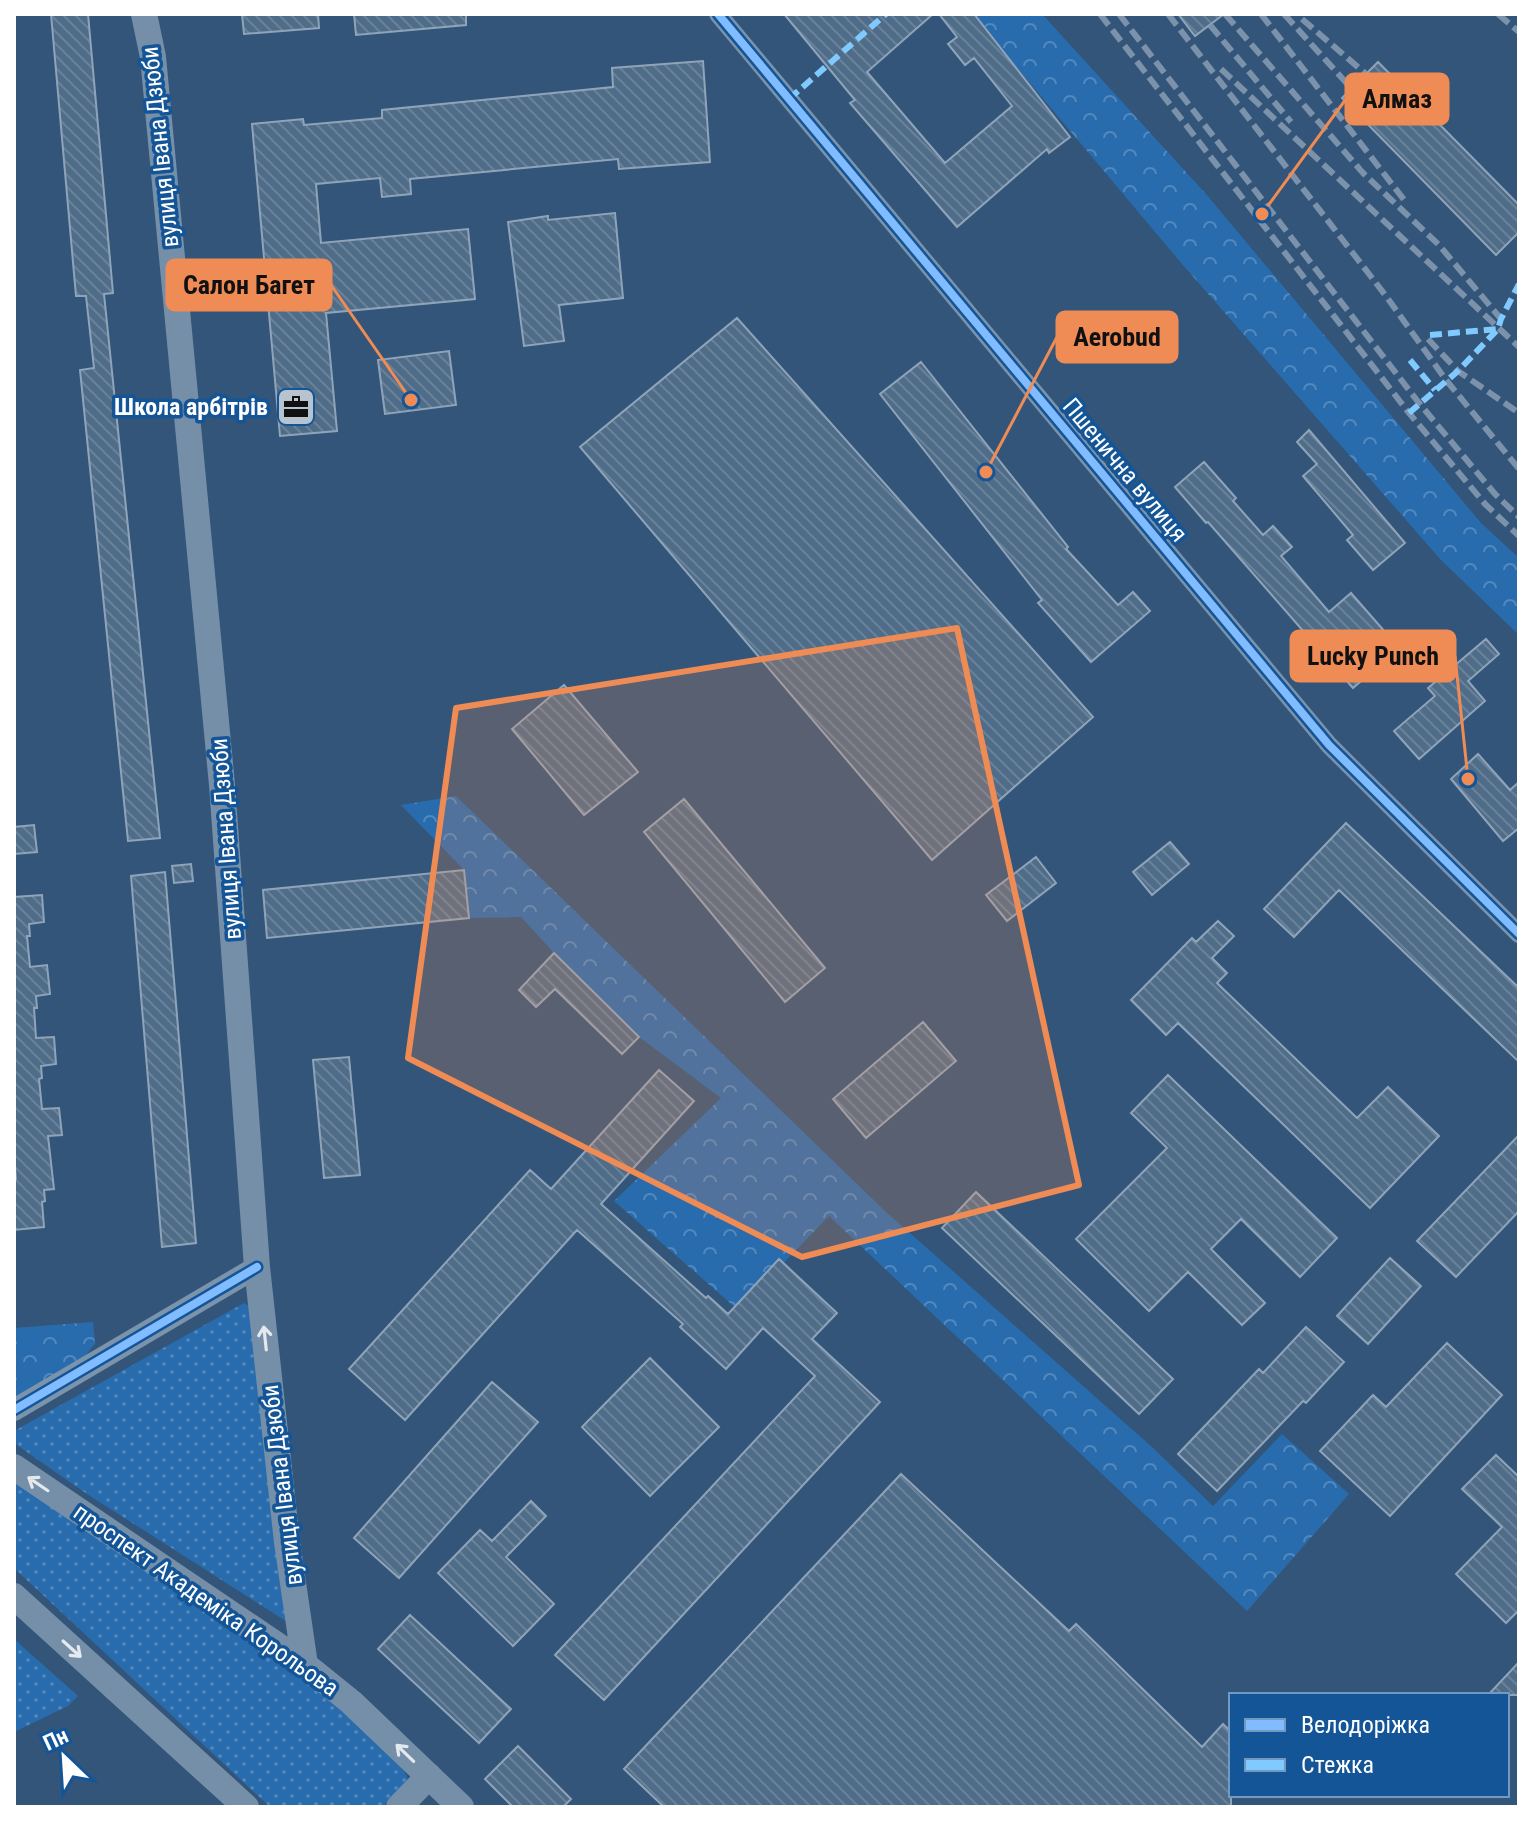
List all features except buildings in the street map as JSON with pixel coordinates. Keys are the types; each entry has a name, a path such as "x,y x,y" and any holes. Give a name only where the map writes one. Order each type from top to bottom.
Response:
{"main road":[{"name":"вулиця Івана Дзюби","path":"144,14 153,57 222,785 257,1267 287,1542 305,1665"},
{"name":"проспект Академіка Корольова","path":"14,1467 305,1665 351,1702 461,1807"},
{"path":"14,1596 246,1807"},
{"path":"399,1807 429,1776"}],"street":[{"name":"Пшенична вулиця","path":"718,14 1329,745 1519,934"},
{"path":"14,1410 257,1267"}],"highlighted area":[{"path":"957,628 1079,1185 802,1257 408,1058 456,708"}],"green space":[{"path":"972,14 1042,14 1206,194 1481,523 1519,558 1519,635 1441,560 1182,264"},
{"path":"456,796 885,1211 1152,1447 1213,1506 1282,1434 1349,1494 1247,1611 829,1216 738,1310 614,1201 721,1098 639,1037 521,917 469,918 464,870 401,805"},
{"path":"244,1303 253,1308 289,1623 87,1494 14,1443 14,1431"},
{"path":"93,1322 95,1344 84,1357 14,1398 14,1328"},
{"path":"14,1478 346,1708 404,1771 408,1779 404,1786 382,1807 270,1807 14,1568"},
{"path":"14,1639 78,1696 68,1706 14,1732"}],"railway":[{"path":"1100,14 1409,413 1485,504 1519,536"},
{"path":"1119,14 1419,403 1495,494 1519,517"},
{"path":"1168,14 1386,296 1446,380 1519,469"},
{"path":"1225,14 1363,173 1439,245 1501,319"},
{"path":"1261,14 1405,201"},
{"path":"1284,14 1351,88"},
{"path":"1498,14 1519,32"},
{"path":"1302,19 1366,74"},
{"path":"1210,25 1291,122"},
{"path":"1221,69 1519,347"},
{"path":"1428,339 1458,371 1519,413"}],"marked path":[{"path":"789,99 886,14"},
{"path":"1409,413 1458,371 1498,329 1519,284"},
{"path":"1430,335 1498,329"},
{"path":"1410,360 1435,390"}],"cycle path":[{"path":"718,14 1329,745 1519,934"},
{"path":"14,1410 257,1267"}],"place":[{"name":"Алмаз","path":"1262,214"},
{"name":"Салон Багет","path":"411,400"},
{"name":"Школа арбітрів","path":"296,407"},
{"name":"Aerobud","path":"986,472"},
{"name":"Lucky Punch","path":"1468,779"}]}
